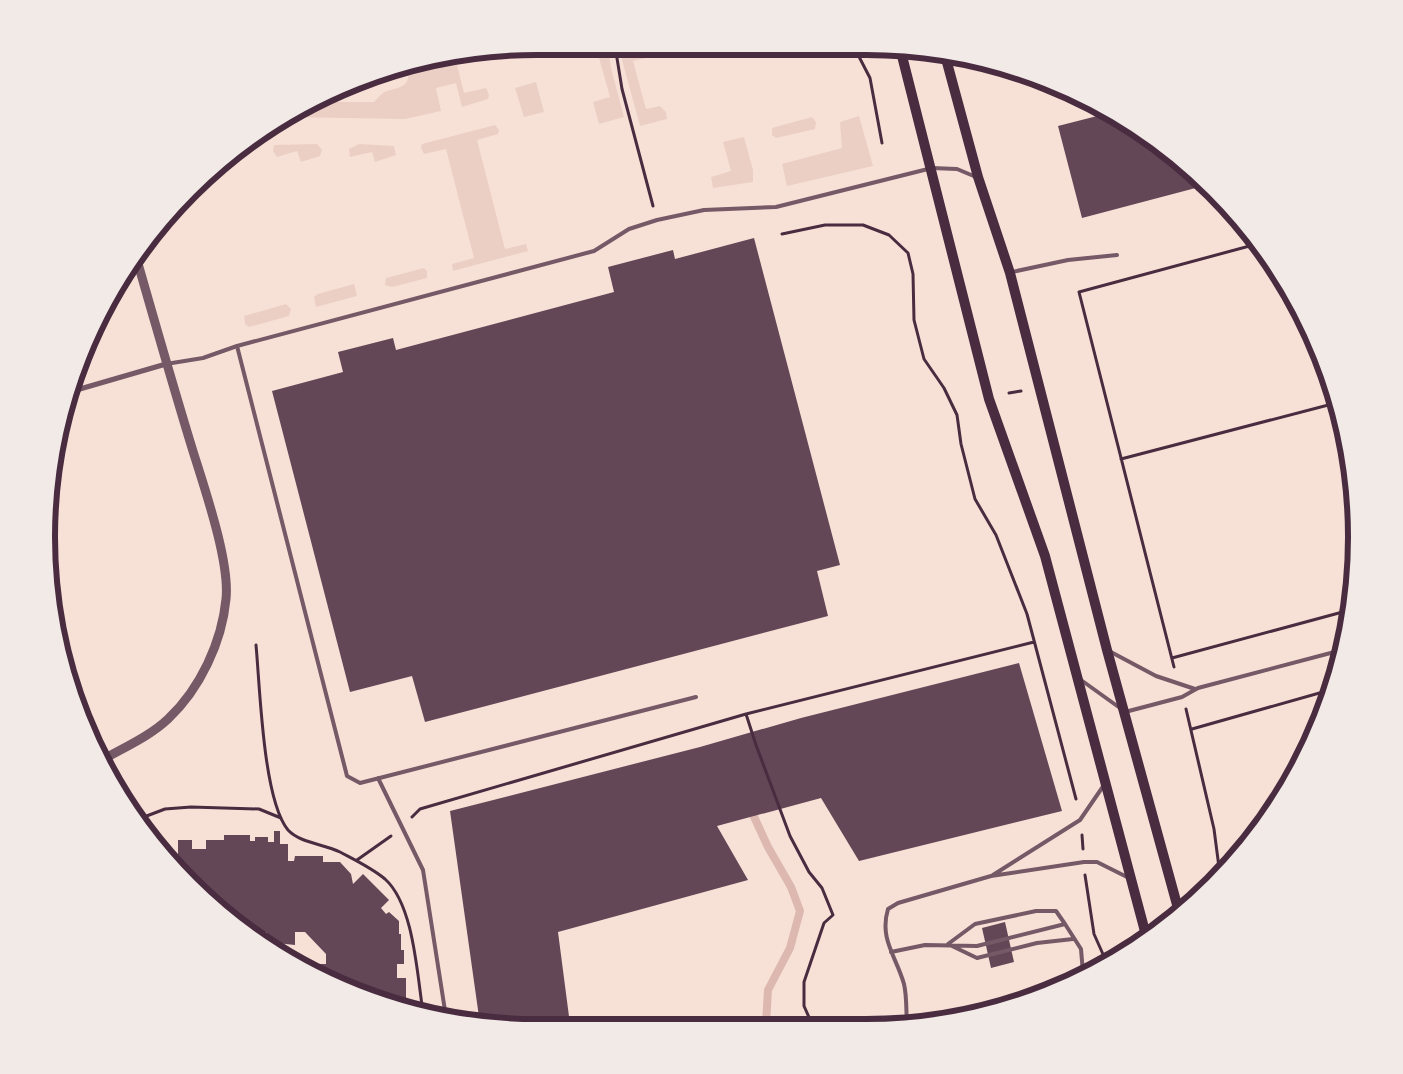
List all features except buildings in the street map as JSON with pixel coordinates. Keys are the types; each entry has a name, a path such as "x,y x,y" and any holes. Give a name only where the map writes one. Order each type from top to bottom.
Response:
{"main road":[{"path":"902,56 989,399 1045,556 1144,931"},
{"path":"947,62 978,178 1010,273 1107,650 1177,905"}],"street":[{"path":"108,756 158,727 181,705 198,682 218,640 226,598 223,563 208,502 139,266"},
{"path":"78,390 166,364"}],"lane":[{"path":"166,364 203,358 237,346 594,251 629,229 657,220 704,210 776,207 932,168 958,169 978,178"},
{"path":"1010,273 1068,260 1117,255"},
{"path":"237,346 348,776 360,783 696,697"},
{"path":"1107,650 1156,676 1195,689"},
{"path":"1077,677 1125,712 1182,697 1195,689 1334,652"},
{"path":"378,778 423,870 445,1010"},
{"path":"991,876 1080,820 1105,784"},
{"path":"906,1017 903,982 891,952 884,923 888,909 898,903 991,876 1084,862 1096,862 1130,879"},
{"path":"949,945 975,924 1036,911 1056,911 1081,949 1083,967"},
{"path":"891,952 925,945 977,946 1065,924"},
{"path":"949,945 977,958 1037,943 1073,939"}],"path":[{"path":"616,55 622,89 657,220"},
{"path":"858,55 870,78 882,143"},
{"path":"782,234 826,225 863,225 889,235 908,253 913,274 914,320 924,359 944,388 957,414 961,444 976,499 996,535 1027,614 1080,820 1094,934 1104,956"},
{"path":"1178,683 1078,292 1250,246"},
{"path":"1009,393 1021,391"},
{"path":"1121,459 1330,405"},
{"path":"1172,658 1342,612"},
{"path":"357,860 403,828 420,809 746,714 1034,642"},
{"path":"256,645 270,780 281,818 294,835 332,848 357,860 386,880 402,902 422,1005"},
{"path":"1192,729 1322,692"},
{"path":"1182,697 1192,729 1214,829 1219,865"},
{"path":"746,714 790,836 809,872 822,888 833,915 824,924 804,982 804,1006 810,1019"},
{"path":"144,816 165,809 191,807 259,809 281,818"}],"shaded area":[{"path":"599,55 609,55 624,117 599,124 593,102 610,97"},
{"path":"622,55 650,55 650,57 633,61 646,109 660,106 666,112 667,119 640,126"},
{"path":"456,62 464,93 486,88 489,95 488,99 462,107 456,83 436,88 441,111 405,119 301,117 331,102 374,102 383,93 406,83 408,73"},
{"path":"536,82 544,112 524,117 515,88"},
{"path":"859,116 873,166 787,186 782,164 842,148 840,122"},
{"path":"812,117 816,122 815,129 776,138 772,135 772,128"},
{"path":"495,125 499,130 498,134 477,140 505,249 526,244 528,251 453,271 452,264 474,258 446,149 424,154 421,148 422,144"},
{"path":"744,137 753,170 753,182 713,188 711,177 731,171 723,142"},
{"path":"317,144 322,150 320,156 301,162 297,151 277,157 273,151 274,145"},
{"path":"359,144 394,146 396,155 375,162 372,152 350,157 349,149"},
{"path":"424,268 427,271 427,278 392,287 385,285 386,278"},
{"path":"354,284 357,296 316,307 314,297 318,294"},
{"path":"286,304 291,309 289,316 249,327 245,324 244,316"}],"waterway":[{"path":"750,808 768,847 791,887 800,911 790,948 768,990 766,1019"}]}
